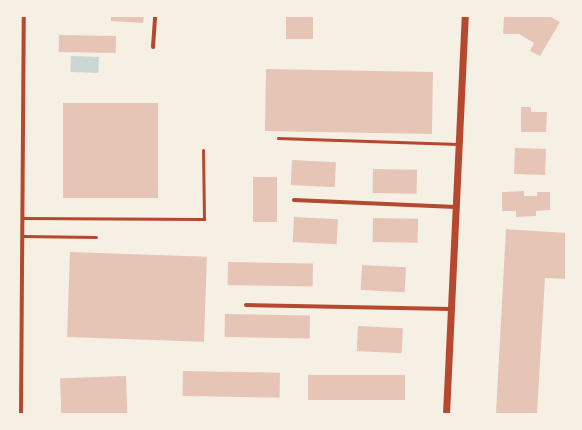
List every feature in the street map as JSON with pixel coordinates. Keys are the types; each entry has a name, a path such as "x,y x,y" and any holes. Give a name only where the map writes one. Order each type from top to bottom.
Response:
{"street":[{"path":"21,414 24,16"},
{"path":"153,47 155,16"},
{"path":"446,414 465,16"},
{"path":"294,200 456,207"},
{"path":"246,305 451,309"}],"lane":[{"path":"278,138 458,144"},
{"path":"22,218 204,220 203,150"},
{"path":"22,236 96,236"}],"shaded area":[{"path":"71,56 99,57 98,73 70,72"}],"building":[{"path":"111,16 144,16 143,23 111,21"},
{"path":"286,16 313,16 313,39 286,39"},
{"path":"504,16 549,16 560,22 540,56 530,51 534,43 519,34 503,34"},
{"path":"59,35 116,36 116,53 59,52"},
{"path":"266,69 433,72 432,134 265,131"},
{"path":"63,103 158,103 158,198 63,198"},
{"path":"521,107 531,107 531,112 547,112 546,132 521,132"},
{"path":"515,148 546,149 545,175 514,174"},
{"path":"292,160 336,162 335,187 291,185"},
{"path":"373,169 417,170 417,194 373,193"},
{"path":"253,177 277,177 277,222 253,222"},
{"path":"524,191 524,196 537,196 537,192 550,192 550,210 536,211 536,216 516,217 516,211 502,211 502,192"},
{"path":"294,217 338,219 337,244 293,242"},
{"path":"373,218 418,219 418,243 373,242"},
{"path":"506,229 566,233 566,279 545,278 537,414 496,413"},
{"path":"70,252 207,257 204,342 67,337"},
{"path":"228,262 313,263 313,286 228,285"},
{"path":"362,265 406,267 405,292 361,290"},
{"path":"225,314 310,315 310,338 225,337"},
{"path":"358,326 403,328 402,353 357,351"},
{"path":"183,371 280,373 280,398 183,396"},
{"path":"308,375 405,375 405,400 308,400"},
{"path":"126,376 127,414 61,414 60,378"}]}
